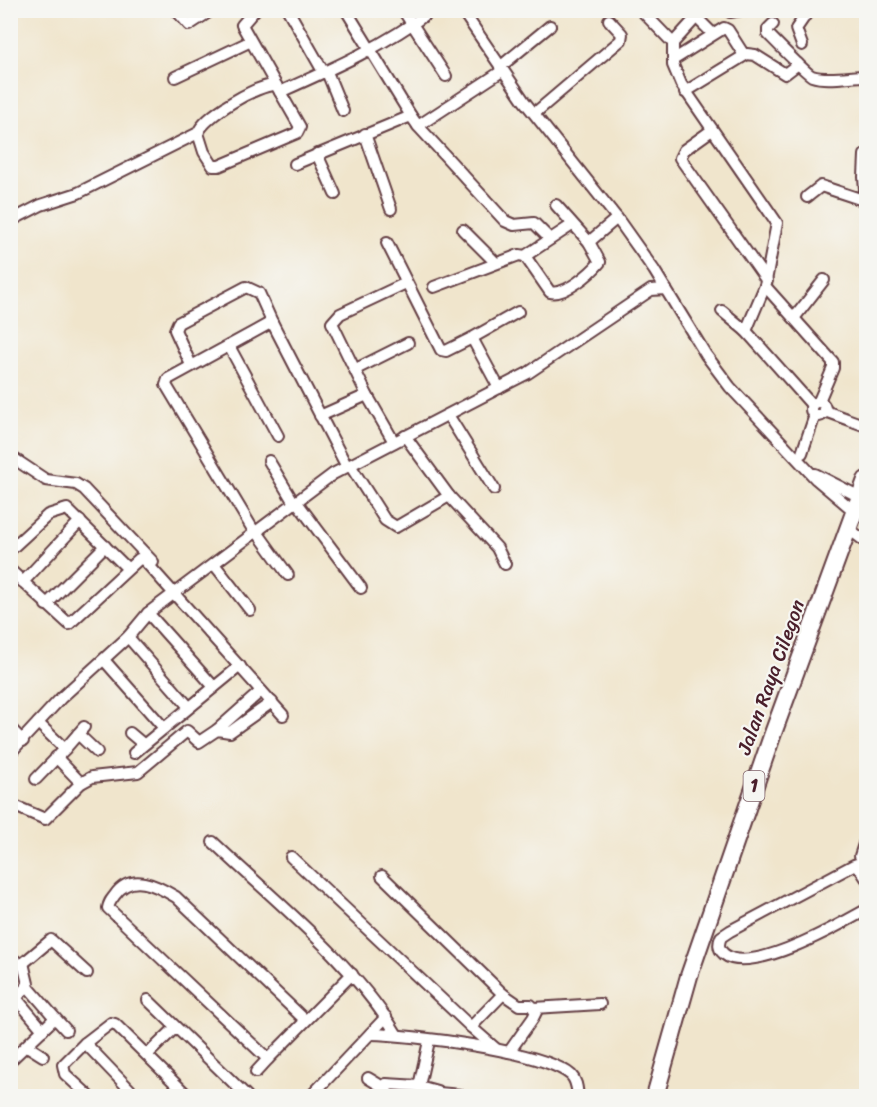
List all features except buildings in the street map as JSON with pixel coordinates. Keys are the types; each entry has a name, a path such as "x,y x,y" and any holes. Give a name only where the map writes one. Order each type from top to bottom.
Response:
{"highway":[{"name":"Jalan Raya Cilegon","path":"655,1096 701,944 772,736 867,480"}],"street":[{"path":"176,10 190,25 212,10"},
{"path":"198,133 208,161 213,166 219,166 297,133 300,127 249,42 242,23 255,10"},
{"path":"288,10 325,73 343,111"},
{"path":"346,10 418,126 506,221 514,225 534,224 550,239"},
{"path":"403,10 446,76"},
{"path":"10,221 41,205 78,193 198,133 201,126 210,118 257,89 278,88 325,73 370,51 432,10"},
{"path":"640,10 673,43"},
{"path":"802,45 796,29 809,10"},
{"path":"463,11 501,69 617,218 729,387 807,470 857,504"},
{"path":"713,34 696,13 673,43 675,72 686,92 777,223 766,283 746,331"},
{"path":"535,113 621,40 622,34 609,20"},
{"path":"773,24 768,28 768,34 813,76 867,76"},
{"path":"418,126 501,69 550,26"},
{"path":"673,60 726,28 744,55"},
{"path":"175,77 249,42"},
{"path":"686,92 744,55 754,55 786,74 798,64"},
{"path":"295,164 411,116"},
{"path":"712,130 684,150 680,158 766,283 834,365 802,453"},
{"path":"365,134 392,209"},
{"path":"317,154 335,194"},
{"path":"807,197 821,186 866,202 865,155"},
{"path":"525,256 550,292 560,293 600,262 589,242 556,205"},
{"path":"589,242 617,218"},
{"path":"434,287 519,255 525,256 572,225"},
{"path":"462,230 496,264"},
{"path":"387,243 442,352 519,312"},
{"path":"795,317 824,280"},
{"path":"394,442 333,328 333,320 340,314 406,283"},
{"path":"191,364 175,330 178,323 246,286 259,292 320,416 349,466 385,519 396,527 450,496"},
{"path":"10,753 128,637 148,613 295,502 349,466 528,373 580,341 651,290 666,289"},
{"path":"722,311 746,331 818,408 867,426"},
{"path":"272,322 191,364 168,379 166,385 256,532 288,575"},
{"path":"472,338 499,388"},
{"path":"356,369 408,343"},
{"path":"229,346 278,436"},
{"path":"320,416 367,395"},
{"path":"448,415 494,489"},
{"path":"405,436 450,496 497,548 505,564"},
{"path":"10,456 46,480 76,484 84,489 176,590 283,715"},
{"path":"269,461 295,502 361,588"},
{"path":"10,550 48,515 67,509 127,568"},
{"path":"23,582 80,521"},
{"path":"849,529 867,542"},
{"path":"46,604 105,546"},
{"path":"10,570 70,624 127,568 141,559 176,590"},
{"path":"214,564 250,610"},
{"path":"148,613 214,687"},
{"path":"128,637 189,707"},
{"path":"104,660 164,728"},
{"path":"134,753 240,666"},
{"path":"176,718 199,742 217,730 261,691"},
{"path":"217,730 233,731 272,702"},
{"path":"38,723 65,749"},
{"path":"10,728 23,741"},
{"path":"36,779 81,731 97,752"},
{"path":"10,804 45,819 81,783 92,777 138,772 187,731"},
{"path":"130,733 143,744"},
{"path":"56,757 81,783"},
{"path":"867,838 860,852 867,878"},
{"path":"213,842 352,974 386,1017 397,1035"},
{"path":"291,857 496,1048"},
{"path":"863,860 730,931 721,938 719,947 731,958 769,956 798,945 867,910"},
{"path":"382,876 503,994 519,1005 531,1005 534,1008 600,1004"},
{"path":"268,1059 108,908 121,887 130,881 140,882 154,885 176,897 304,1019"},
{"path":"10,957 19,965 51,940 87,973"},
{"path":"701,944 719,947"},
{"path":"23,963 28,985 66,1030"},
{"path":"256,1072 304,1019 352,974"},
{"path":"28,985 16,998 43,1030"},
{"path":"471,1027 503,994"},
{"path":"148,1000 247,1096"},
{"path":"508,1052 533,1018 536,1012 534,1008"},
{"path":"311,1096 386,1017"},
{"path":"13,1058 55,1018"},
{"path":"89,1096 63,1070 66,1061 85,1043 113,1023 188,1096"},
{"path":"147,1055 175,1028"},
{"path":"370,1034 397,1035 496,1048 558,1068 571,1075 578,1096"},
{"path":"419,1086 429,1041"},
{"path":"85,1043 136,1096"},
{"path":"27,1046 43,1056"},
{"path":"368,1078 386,1092 390,1082 419,1086 438,1095 460,1095"}]}
